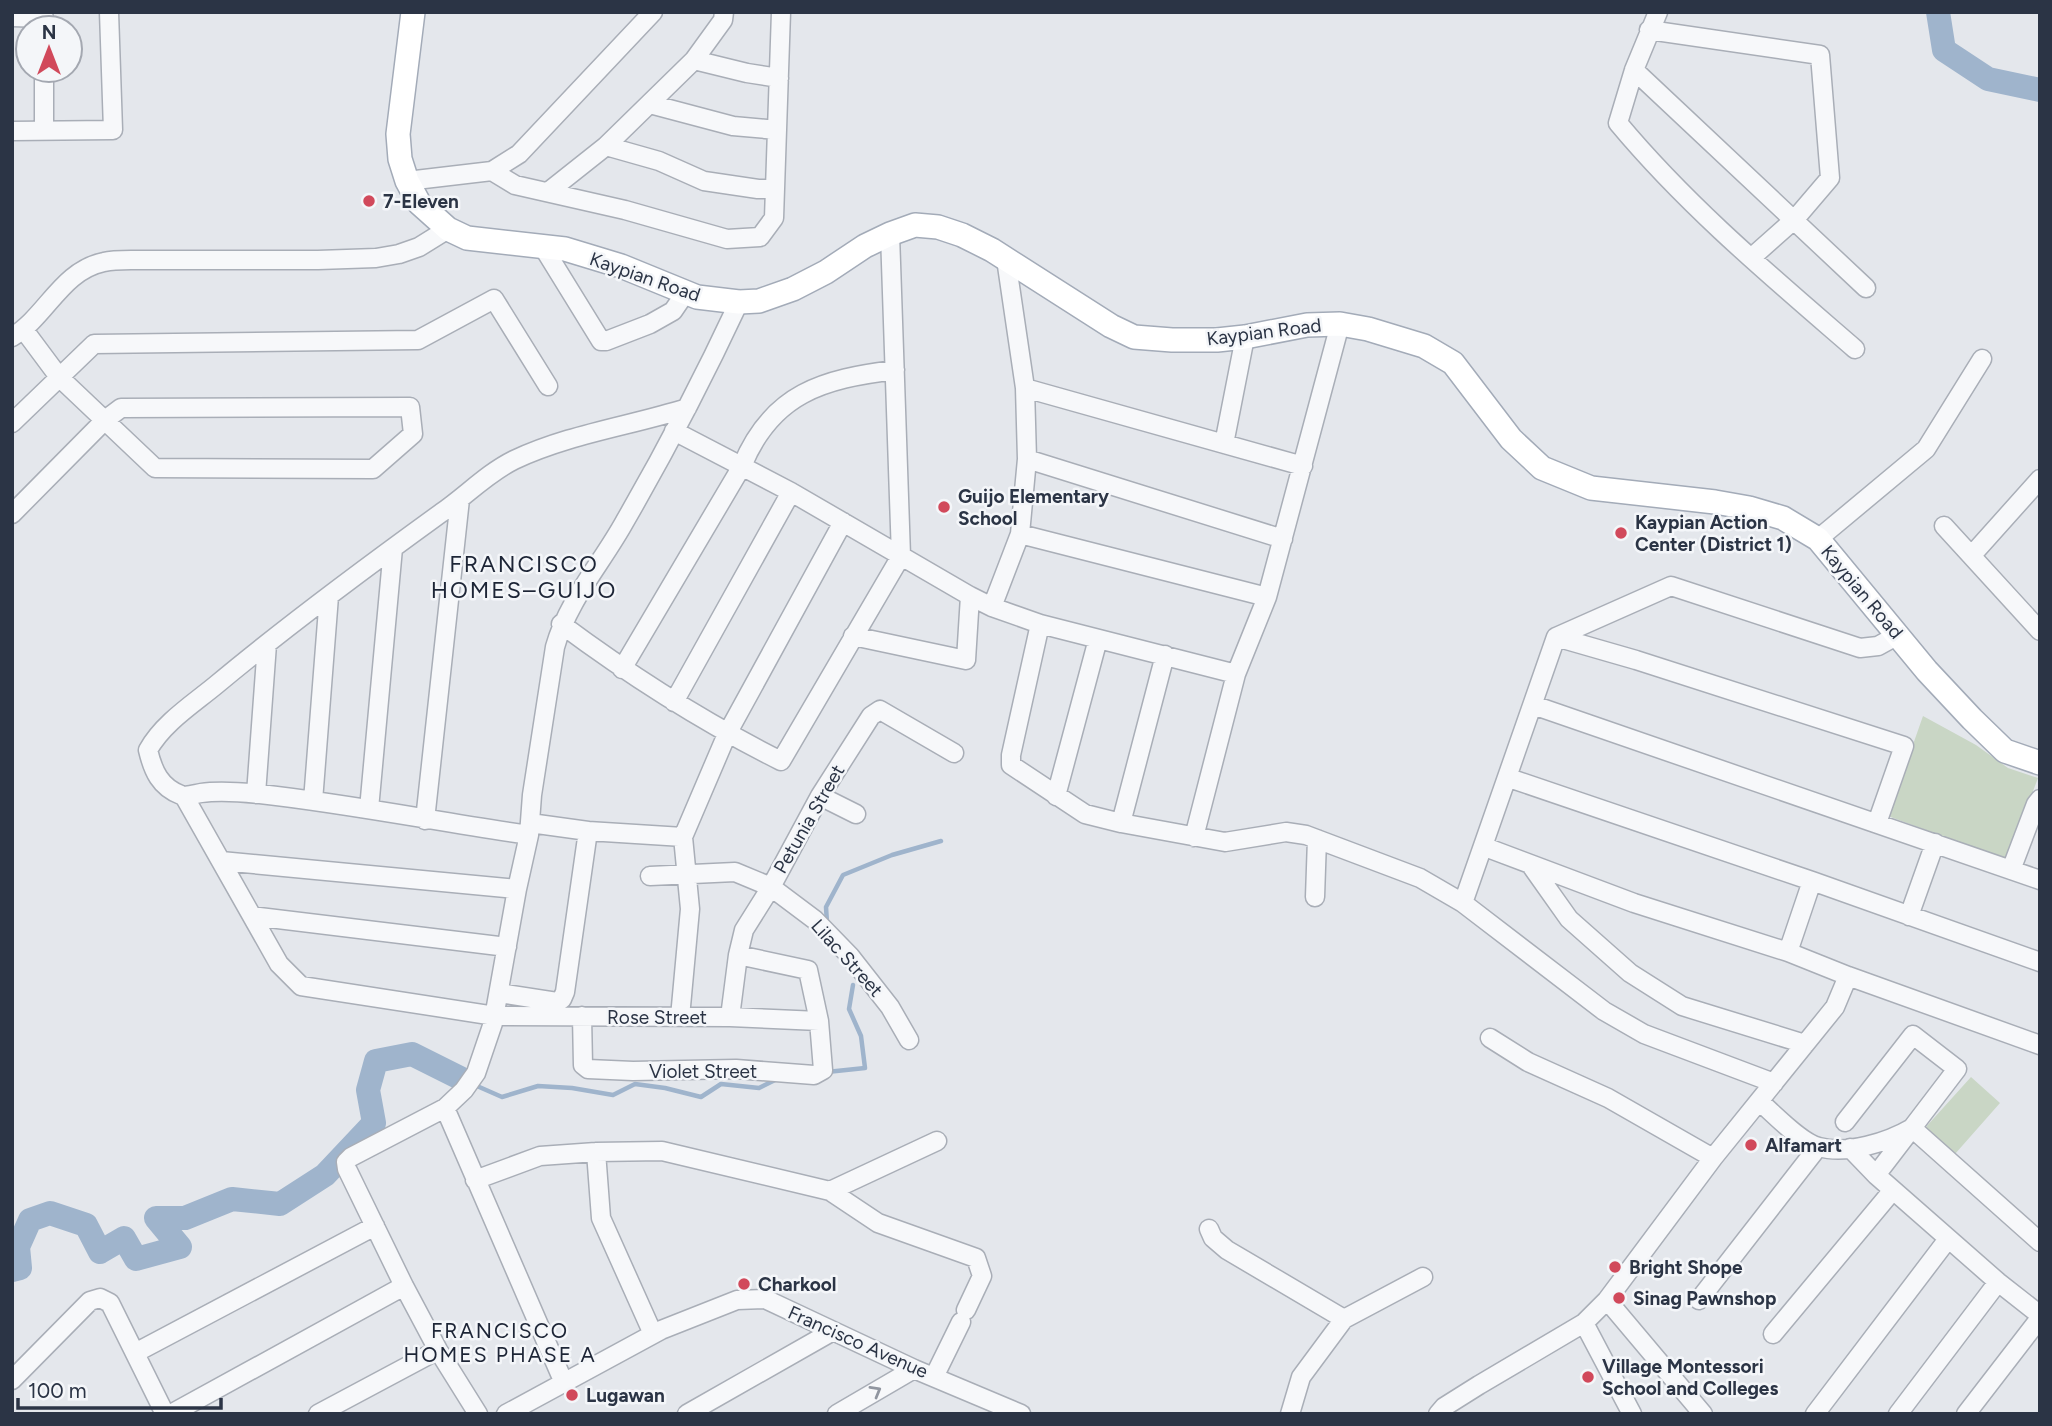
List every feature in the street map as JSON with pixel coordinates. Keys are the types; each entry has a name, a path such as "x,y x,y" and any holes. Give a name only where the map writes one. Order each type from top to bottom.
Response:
{"main road":[{"name":"Kaypian Road","path":"413,12 398,134 400,159 407,181 419,202 448,229 467,237 565,249 621,266 697,297 739,302 759,301 793,289 890,234 915,225 938,227 962,235 1006,259 1111,326 1134,337 1172,340 1245,337 1307,325 1340,324 1368,328 1424,346 1453,363 1511,439 1542,468 1591,488 1749,508 1783,518 1818,539 1945,690 2005,751 2040,763"}],"street":[{"path":"12,131 113,130 109,12"},
{"path":"407,181 492,171 519,155 653,12"},
{"path":"548,192 606,146 694,60 723,19 724,12"},
{"path":"492,171 515,185 625,210 727,239 760,237 774,218 781,12"},
{"path":"1658,12 1634,71 1618,124 1751,258 1855,349"},
{"path":"1649,30 1819,55 1830,178 1795,219 1751,258"},
{"path":"694,60 779,78"},
{"path":"1634,71 1866,288"},
{"path":"44,84 44,131"},
{"path":"650,104 733,126 777,130"},
{"path":"606,146 659,161 704,181 775,189"},
{"path":"12,514 105,420 121,408 410,407 414,434 373,469 155,468 105,420 59,377 18,334 64,283 80,270 103,262 131,260 376,258 418,247 448,229"},
{"path":"561,624 622,669 674,702 727,734 780,761 901,556 890,234"},
{"path":"543,247 601,341 650,324 673,311 686,292"},
{"path":"992,607 1020,534 1027,458 1025,388 1006,259"},
{"path":"12,423 94,344 418,340 494,299 548,386"},
{"path":"478,1414 438,1350 404,1286 346,1162 445,1108 464,1090 476,1073 495,1016 530,829 532,795 561,624 625,522 687,408 739,302"},
{"path":"1194,837 1236,674 1267,597 1340,324"},
{"path":"1224,444 1245,337"},
{"path":"1818,539 1926,449 1982,359"},
{"path":"622,669 742,466 750,447 768,422 794,399 821,385 850,376 895,370"},
{"path":"1025,388 1303,466"},
{"path":"683,837 425,820 369,809 256,794 212,791 184,796 164,786 152,768 148,750 153,740 169,723 329,596 460,499 484,477 514,460 567,439 687,408"},
{"path":"674,431 791,492 992,607 1040,624 1236,674"},
{"path":"1027,458 1283,539"},
{"path":"1972,555 2040,479"},
{"path":"674,702 791,492"},
{"path":"425,820 460,499"},
{"path":"680,1017 690,909 683,837 727,734 843,522"},
{"path":"1944,526 2040,631"},
{"path":"1020,534 1267,597"},
{"path":"369,809 393,548"},
{"path":"1463,903 1485,847 1556,637 1671,586 1860,648 1878,646 1898,635"},
{"path":"313,801 329,596"},
{"path":"853,636 965,660 970,596"},
{"path":"1040,624 1011,765 1056,796 1085,814 1225,842 1286,832 1317,839 1420,878 1463,903 1604,1011 1624,1023 1644,1034 1774,1083"},
{"path":"1556,637 1904,746 1877,823"},
{"path":"1056,796 1098,639"},
{"path":"256,794 267,644"},
{"path":"1121,823 1165,655"},
{"path":"1533,705 2040,880"},
{"name":"Petunia Street","path":"730,1017 744,930 771,887 820,796 871,716 880,710 954,753"},
{"path":"1509,778 2040,962"},
{"name":"Rose Street","path":"184,796 279,964 300,986 495,1016 730,1017 819,1021"},
{"path":"820,796 856,814"},
{"path":"2011,870 2040,799"},
{"path":"499,993 556,1002 562,999 588,831"},
{"path":"1315,897 1317,839"},
{"path":"1909,916 1935,844"},
{"path":"1485,847 1634,903 1788,952 2040,1045"},
{"path":"220,861 517,889"},
{"path":"1530,863 1569,919 1630,973 1682,1006 1805,1044"},
{"name":"Lilac Street","path":"650,876 735,872 771,887 815,920 850,956 890,1007 909,1040"},
{"path":"1788,952 1812,881"},
{"path":"252,916 507,947"},
{"path":"738,955 808,970 819,1021"},
{"path":"1438,1414 1467,1392 1584,1323 1607,1300 1713,1158 1835,1007 1848,976"},
{"name":"Violet Street","path":"582,1016 583,1065 588,1069 736,1069 814,1075 824,1068 819,1021"},
{"path":"1845,1122 1913,1035 1956,1069 1876,1175"},
{"path":"1490,1038 1528,1062 1608,1098 1713,1158"},
{"path":"1759,1101 1818,1147 1850,1148 1891,1140 1912,1128"},
{"path":"445,1108 564,1383"},
{"path":"1912,1128 2040,1242"},
{"path":"830,1191 937,1141"},
{"path":"1699,1300 1818,1147"},
{"path":"1850,1148 1948,1239 2040,1316 1966,1414"},
{"path":"475,1180 540,1156 662,1151 830,1191 878,1223 976,1258 982,1276 934,1377"},
{"path":"596,1152 601,1218 653,1334"},
{"path":"1773,1334 1893,1190"},
{"path":"135,1353 376,1226"},
{"path":"1209,1229 1213,1238 1227,1250 1344,1319"},
{"path":"1815,1414 1948,1239"},
{"path":"1290,1414 1301,1377 1344,1319 1423,1277"},
{"path":"1898,1414 1998,1282"},
{"path":"171,1414 404,1286"},
{"path":"12,1380 90,1301 100,1298 110,1303 165,1414"},
{"name":"Francisco Avenue","path":"506,1414 653,1334 737,1300 765,1299 914,1369 1021,1414"},
{"path":"1607,1300 1703,1414"},
{"path":"1584,1323 1632,1414"},
{"path":"687,1414 833,1331"},
{"path":"318,1414 438,1350"},
{"path":"837,1414 914,1369"}],"green space":[{"path":"1923,716 1976,745 2008,768 2038,778 2007,860 1888,816"},
{"path":"1971,1077 2000,1103 1955,1154 1925,1128"}],"waterway":[{"path":"1938,12 1944,50 1988,79 2040,90"},
{"path":"827,923 826,907 843,875 892,855 941,841"},
{"path":"827,1072 865,1068 861,1036 849,1009 853,985"},
{"path":"12,1270 20,1268 18,1247 30,1220 50,1213 86,1225 100,1252 124,1238 136,1259 180,1247 156,1218 185,1218 232,1199 280,1204 325,1175 374,1123 368,1090 376,1061 412,1054 460,1078"},
{"path":"477,1086 502,1097 538,1086 613,1095 635,1084 701,1097 721,1084 759,1088 777,1079"}],"place":[{"name":"7-Eleven","path":"369,201"},
{"name":"Guijo Elementary School","path":"944,507"},
{"name":"Kaypian Action Center (District 1)","path":"1621,533"},
{"name":"Alfamart","path":"1751,1145"},
{"name":"Bright Shope","path":"1615,1267"},
{"name":"Charkool","path":"744,1284"},
{"name":"Sinag Pawnshop","path":"1619,1298"},
{"name":"Village Montessori School and Colleges","path":"1588,1377"},
{"name":"Lugawan","path":"572,1395"}],"district":[{"name":"FRANCISCO HOMES–GUIJO","path":"524,577"},
{"name":"FRANCISCO HOMES PHASE A","path":"500,1342"}]}
